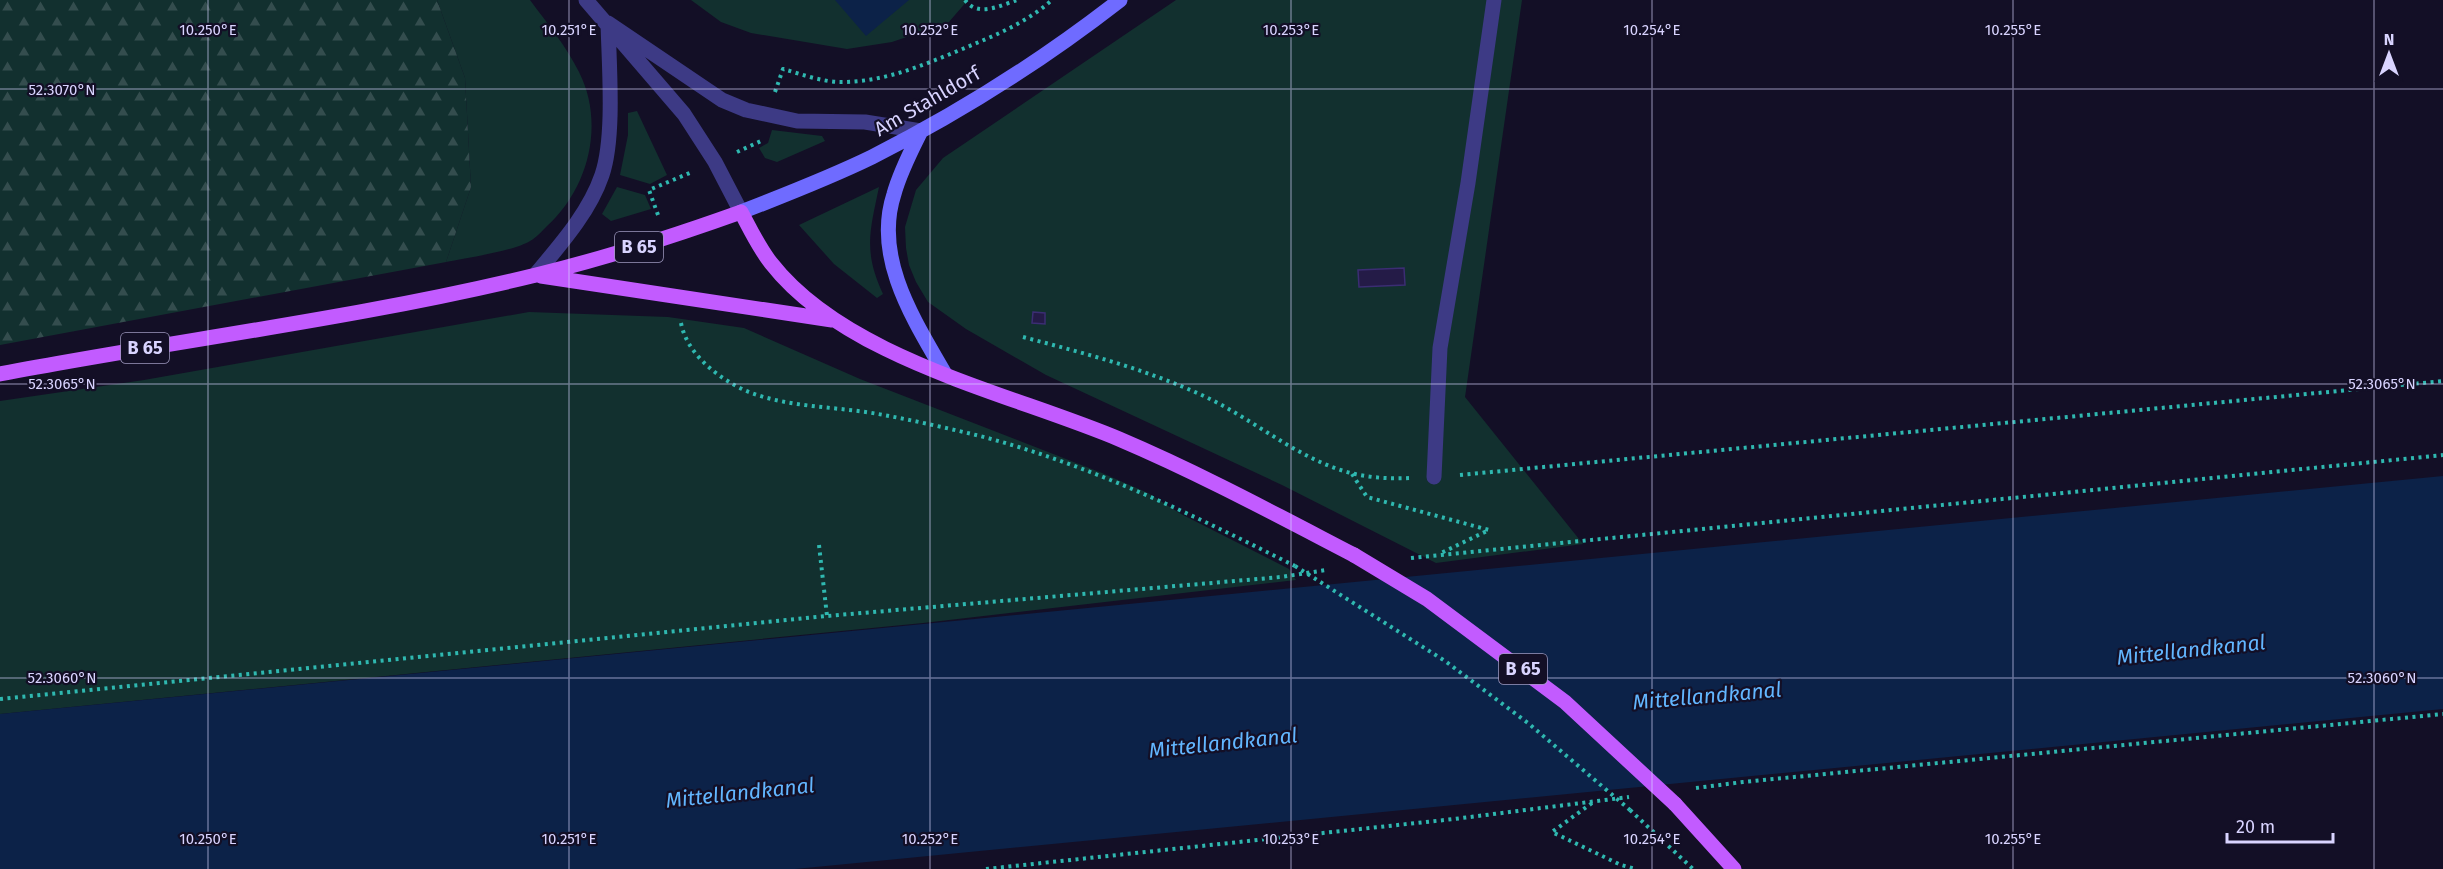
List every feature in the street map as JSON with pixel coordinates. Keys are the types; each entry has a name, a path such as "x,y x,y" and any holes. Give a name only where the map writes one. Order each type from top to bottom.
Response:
{"main road":[{"name":"Am Stahldorf","path":"741,213 816,182 921,131 1062,45 1120,0"},
{"path":"921,131 893,196 889,225 890,254 898,284 912,316 945,374"},
{"name":"B 65","path":"0,374 290,324 536,275 667,238 741,213 771,263 796,290 835,321 877,346 1117,439 1207,479 1354,555 1427,599 1565,702 1675,804 1734,869"},
{"name":"B 65","path":"536,275 835,321"}],"street":[{"path":"586,0 684,114 715,162 741,213"},
{"path":"1434,477 1440,348 1468,183 1494,0"},
{"path":"608,23 722,100 746,110 798,121 865,122 921,131"},
{"path":"536,275 573,227 592,198 602,175 608,149 608,23"}],"path":[{"path":"965,0 969,5 984,10 1017,0"},
{"path":"783,69 839,82 880,78 906,72 1014,27 1035,15 1052,0"},
{"path":"649,189 667,238"},
{"path":"681,298 680,320 683,336 690,347 721,377 742,388 779,400 878,414 979,436 1035,452 1182,510 1295,566 1445,661 1528,723 1630,810 1693,869"},
{"path":"1023,337 1124,364 1199,395 1317,460 1351,473 1388,479 1434,477 2443,381"},
{"path":"1403,559 2443,455"},
{"path":"1351,473 1367,497 1489,530 1436,555"},
{"path":"819,545 827,616"},
{"path":"0,699 827,616 1281,577 1337,569"},
{"path":"1743,782 2443,714"},
{"path":"986,869 1592,802 1552,832 1621,866 1636,869"}],"green space":[{"path":"0,0 437,0 465,78 471,187 446,262 0,345"},
{"path":"437,0 530,0 574,62 587,92 591,112 588,154 582,174 562,211 534,238 523,245 446,262 471,187 465,78"},
{"path":"691,0 968,0 948,23 892,42 847,49 751,33 721,22"},
{"path":"1176,0 1522,0 1465,397 1583,544 1436,563 1282,485 1046,375 966,329 928,302 909,265 906,248 905,227 916,190 943,158"},
{"path":"637,111 667,175 650,184 620,175 628,135 628,113"},
{"path":"772,130 822,136 825,141 777,162 765,158 759,148 768,143"},
{"path":"617,187 645,195 651,209 611,221 602,214"},
{"path":"879,187 870,241 873,265 883,294 877,298 834,264 799,225"},
{"path":"529,312 668,317 744,328 860,379 1148,493 1181,514 1289,569 1296,580 923,623 0,714 0,401 144,380"}],"water":[{"path":"835,0 909,0 866,36"},
{"name":"Mittellandkanal","path":"2443,476 2443,709 795,869 0,869 0,714"}],"building":[{"path":"1404,268 1405,285 1359,287 1358,270"},
{"path":"1033,312 1045,313 1045,324 1032,323"}]}
